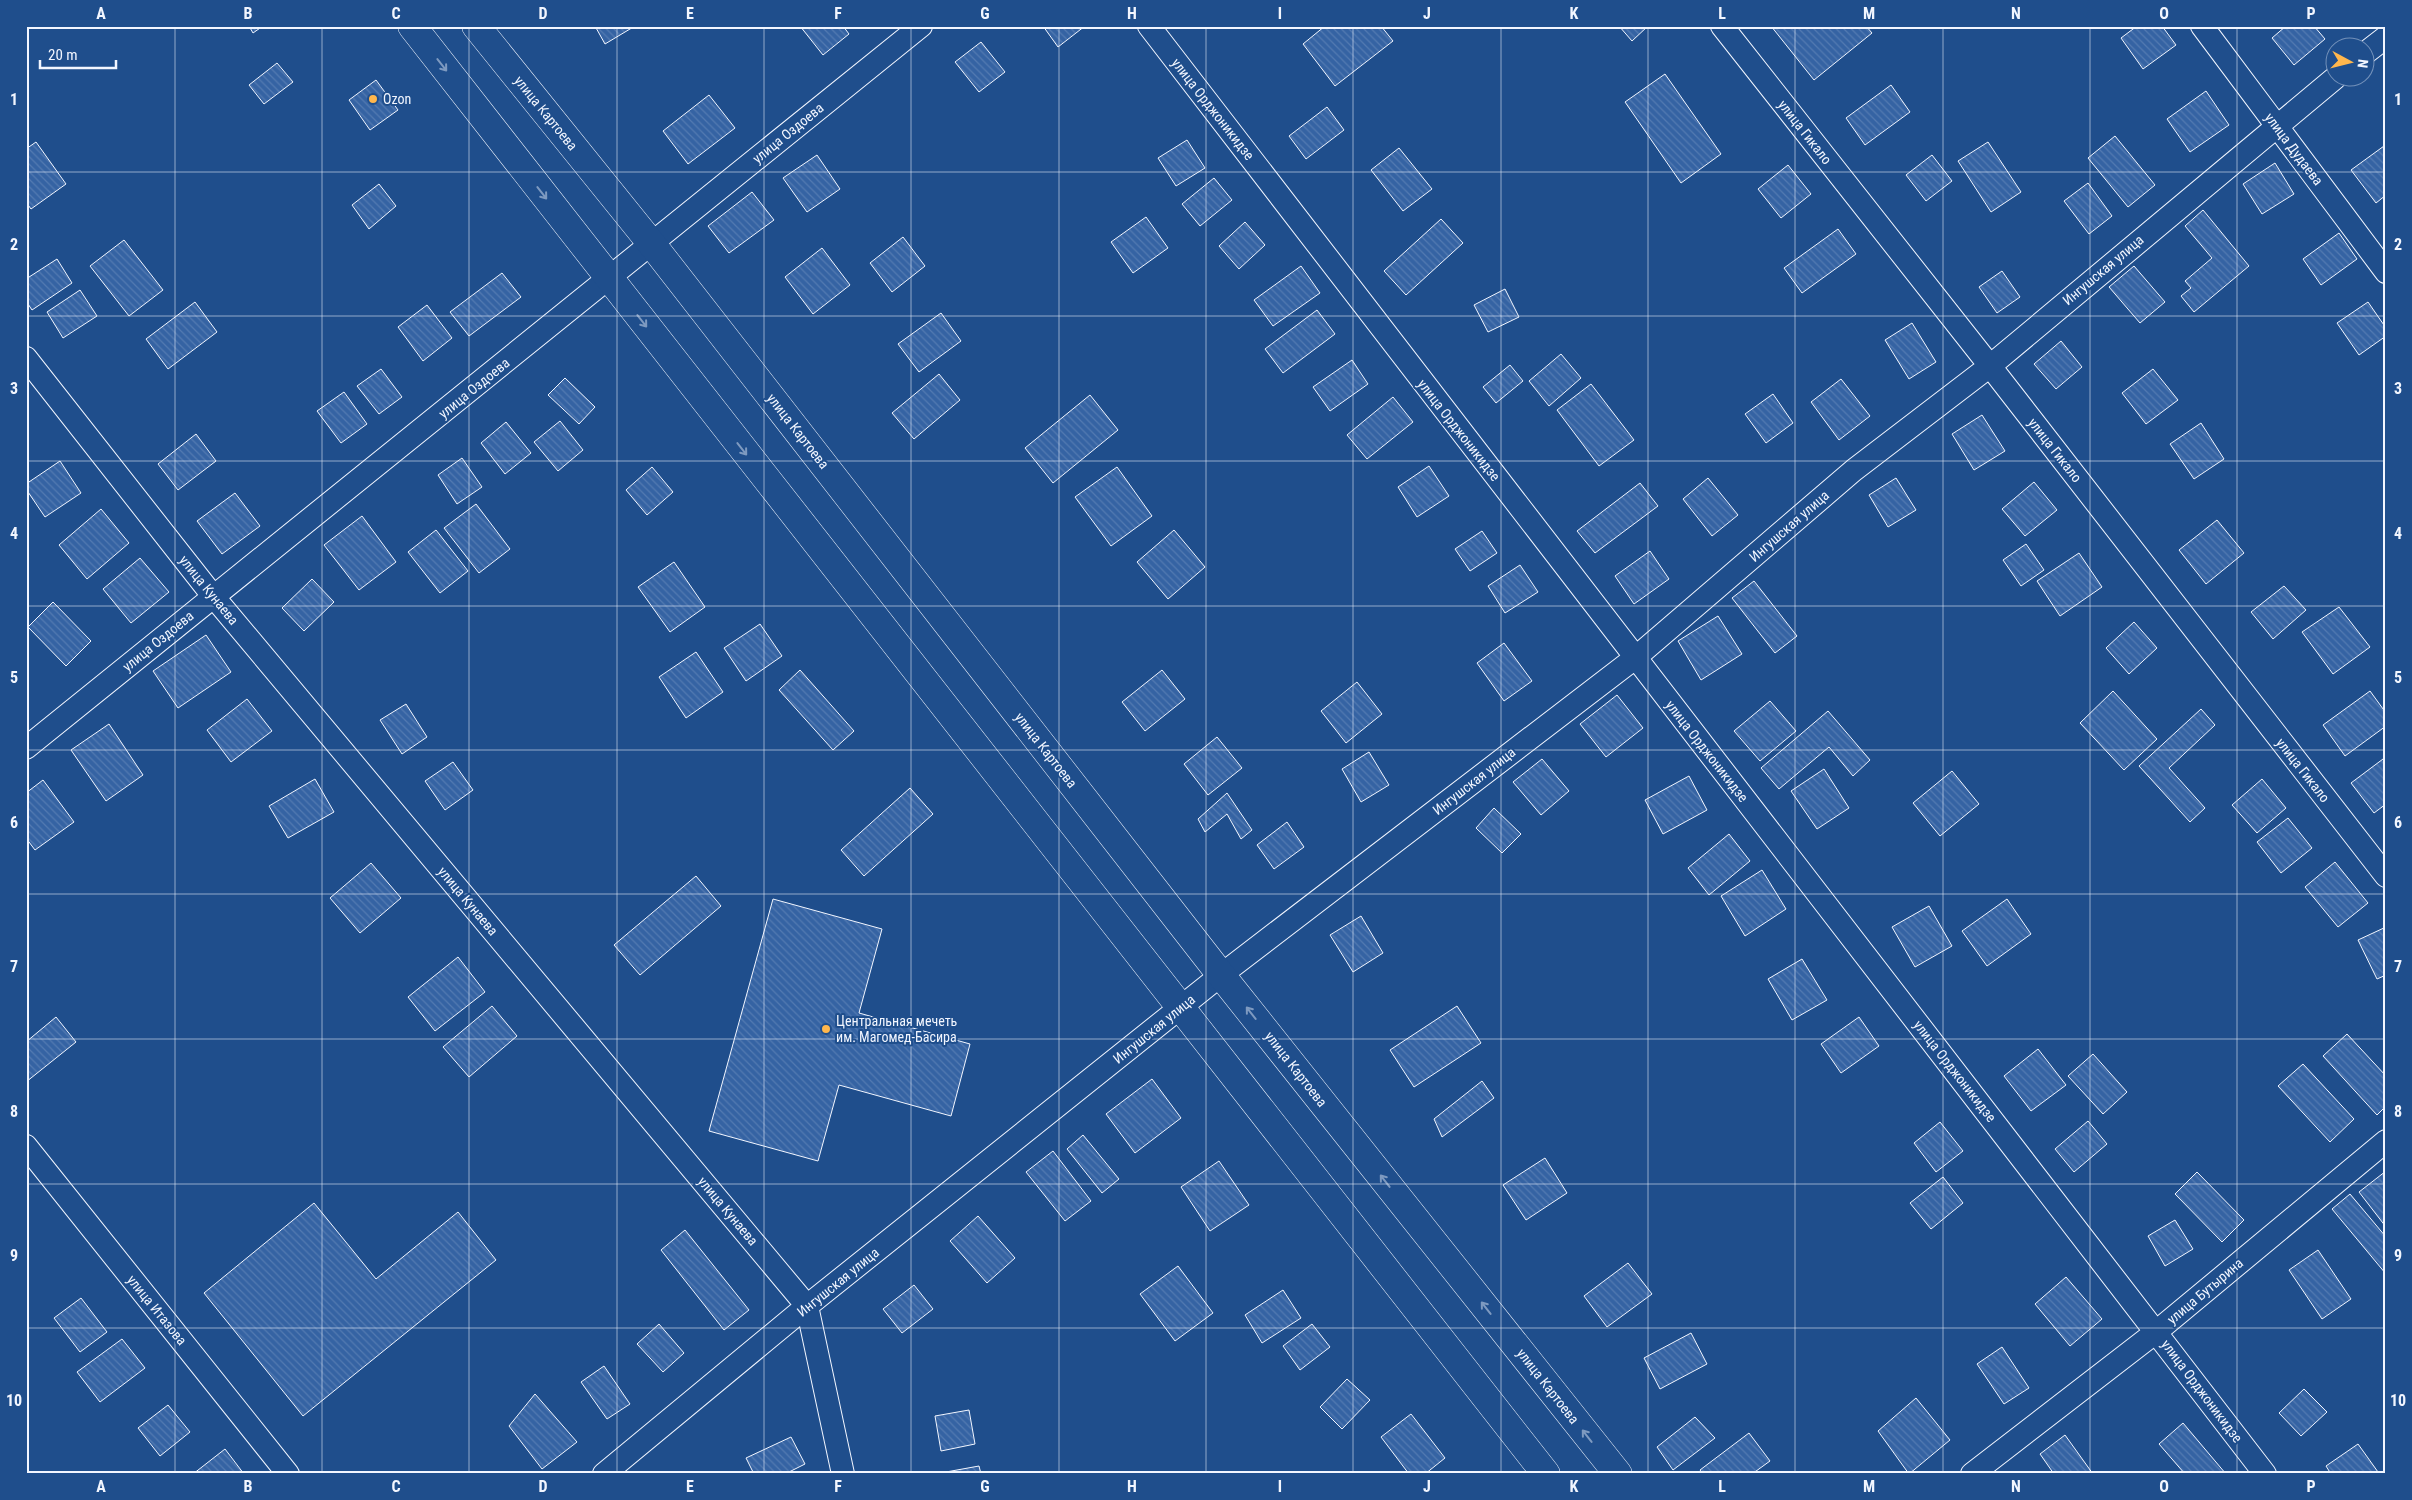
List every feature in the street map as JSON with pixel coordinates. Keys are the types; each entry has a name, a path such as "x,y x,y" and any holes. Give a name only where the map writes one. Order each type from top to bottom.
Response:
{"main road":[{"path":"412,26 609,280 1546,1474"},
{"name":"улица Картоева","path":"476,26 651,243 1221,975 1618,1474"}],"street":[{"name":"улица Оздоева","path":"26,748 609,280 651,243 921,26"},
{"name":"улица Орджоникидзе","path":"1150,26 2265,1474"},
{"name":"улица Гикало","path":"1722,26 1990,366 2386,876"},
{"name":"улица Дудаева","path":"2202,26 2386,272"},
{"path":"2374,46 2386,37"},
{"name":"Ингушская улица","path":"604,1474 807,1306 1221,975 1635,658 1854,470 1990,366 2324,87"},
{"name":"улица Кунаева","path":"26,358 213,596 807,1306 843,1474"},
{"name":"улица Бутырина","path":"1972,1474 2156,1332 2386,1141"},
{"name":"улица Итазова","path":"26,1146 288,1474"}],"building":[{"path":"249,26 263,26 253,33"},
{"path":"595,26 635,26 605,44"},
{"path":"800,26 843,26 849,34 823,55"},
{"path":"1043,26 1085,26 1058,47"},
{"path":"1325,26 1381,26 1393,41 1335,86 1303,44"},
{"path":"1619,26 1648,26 1632,41"},
{"path":"1771,26 1866,26 1872,33 1814,80"},
{"path":"2137,26 2162,26 2176,45 2143,69 2121,38"},
{"path":"2286,26 2314,26 2324,38 2294,65 2272,38"},
{"path":"981,42 1005,72 979,92 955,62"},
{"path":"277,63 293,82 264,104 249,85"},
{"path":"1665,74 1721,154 1681,183 1625,102"},
{"path":"376,80 398,110 370,130 349,100"},
{"path":"1891,85 1910,112 1865,145 1846,118"},
{"path":"2206,91 2229,125 2190,152 2167,119"},
{"path":"709,95 735,128 688,164 663,131"},
{"path":"1327,107 1344,130 1306,159 1289,136"},
{"path":"2115,136 2155,185 2128,207 2088,158"},
{"path":"1187,140 1205,168 1176,186 1158,158"},
{"path":"36,142 66,184 31,209 26,202 26,149"},
{"path":"1988,142 2021,192 1991,212 1958,161"},
{"path":"2384,146 2386,148 2386,195 2376,203 2351,170"},
{"path":"1399,148 1432,189 1403,211 1371,170"},
{"path":"817,155 840,189 807,212 783,178"},
{"path":"1932,155 1952,181 1926,201 1906,175"},
{"path":"2275,163 2294,194 2262,214 2243,184"},
{"path":"1788,165 1811,194 1781,218 1758,189"},
{"path":"1214,178 1232,200 1200,226 1182,204"},
{"path":"2088,183 2112,216 2089,234 2064,201"},
{"path":"379,184 396,206 369,229 352,205"},
{"path":"752,192 774,220 729,253 708,226"},
{"path":"2203,210 2249,266 2194,312 2181,296 2191,288 2185,281 2212,258 2185,226"},
{"path":"1146,217 1168,248 1133,273 1111,242"},
{"path":"1441,219 1463,243 1406,295 1384,271"},
{"path":"1245,222 1265,245 1239,269 1219,246"},
{"path":"1838,229 1856,254 1802,293 1784,268"},
{"path":"2339,233 2357,259 2321,285 2303,259"},
{"path":"903,237 925,266 892,292 870,263"},
{"path":"124,240 163,290 129,316 90,266"},
{"path":"822,248 850,285 813,314 785,277"},
{"path":"57,259 72,283 32,310 26,301 26,279"},
{"path":"1301,266 1320,293 1273,326 1254,300"},
{"path":"2134,266 2165,302 2140,323 2109,287"},
{"path":"2002,271 2020,297 1997,313 1979,287"},
{"path":"502,273 521,297 469,336 450,312"},
{"path":"1505,289 1519,317 1488,332 1474,305"},
{"path":"80,290 97,316 63,338 47,312"},
{"path":"195,302 217,332 168,369 146,339"},
{"path":"2368,302 2386,328 2386,336 2359,355 2337,323"},
{"path":"427,305 452,338 423,361 398,327"},
{"path":"1317,310 1335,334 1283,373 1265,349"},
{"path":"941,313 961,341 919,372 898,344"},
{"path":"1912,323 1936,362 1909,379 1885,340"},
{"path":"2061,341 2082,367 2056,389 2034,364"},
{"path":"1561,354 1581,378 1549,406 1529,381"},
{"path":"1352,360 1368,384 1330,411 1313,387"},
{"path":"1510,365 1523,381 1496,403 1483,387"},
{"path":"381,369 402,397 379,414 357,386"},
{"path":"2153,369 2178,400 2146,424 2122,393"},
{"path":"939,374 960,400 914,439 892,413"},
{"path":"565,378 595,407 579,424 548,395"},
{"path":"1841,379 1870,416 1839,440 1811,402"},
{"path":"1591,384 1634,440 1599,466 1557,410"},
{"path":"344,392 367,424 341,443 317,411"},
{"path":"1773,394 1793,423 1766,443 1745,414"},
{"path":"1090,395 1118,430 1053,483 1025,448"},
{"path":"1393,397 1413,422 1367,459 1347,435"},
{"path":"1982,415 2005,451 1974,470 1952,434"},
{"path":"560,421 583,450 558,471 534,442"},
{"path":"506,422 531,453 505,474 481,443"},
{"path":"2201,423 2224,459 2194,479 2170,444"},
{"path":"196,434 216,461 178,490 158,464"},
{"path":"462,458 482,487 457,504 438,475"},
{"path":"60,461 81,493 45,517 26,489 26,484"},
{"path":"1429,466 1449,496 1417,517 1398,487"},
{"path":"652,467 673,492 647,515 626,490"},
{"path":"1117,467 1152,516 1111,546 1075,497"},
{"path":"1708,478 1738,515 1712,536 1683,499"},
{"path":"1896,478 1916,510 1888,527 1869,495"},
{"path":"2034,482 2057,510 2025,536 2002,509"},
{"path":"1640,483 1658,506 1595,553 1577,531"},
{"path":"235,493 260,526 222,554 197,521"},
{"path":"476,504 510,549 479,573 444,528"},
{"path":"101,509 129,543 87,579 59,545"},
{"path":"362,516 396,562 359,590 324,545"},
{"path":"2217,520 2244,553 2206,584 2179,550"},
{"path":"436,530 468,571 440,593 408,552"},
{"path":"1174,530 1205,567 1168,599 1137,562"},
{"path":"1482,531 1497,553 1470,571 1455,549"},
{"path":"2026,544 2044,570 2021,586 2003,560"},
{"path":"1650,551 1669,579 1634,604 1615,576"},
{"path":"2079,553 2102,587 2060,616 2037,581"},
{"path":"140,558 169,592 131,623 103,589"},
{"path":"674,562 705,607 670,632 638,587"},
{"path":"1520,565 1538,592 1505,613 1488,586"},
{"path":"312,579 334,602 304,631 282,608"},
{"path":"1754,581 1797,636 1775,653 1732,598"},
{"path":"2284,586 2306,610 2273,639 2251,612"},
{"path":"53,602 91,641 66,666 28,627"},
{"path":"2339,607 2370,647 2333,674 2302,632"},
{"path":"1718,616 1742,654 1701,680 1678,641"},
{"path":"2134,622 2157,648 2129,674 2106,648"},
{"path":"760,624 782,656 746,681 724,648"},
{"path":"206,635 231,672 178,708 153,671"},
{"path":"1504,643 1532,681 1504,701 1477,663"},
{"path":"696,652 723,692 686,718 659,677"},
{"path":"800,670 854,731 833,750 779,690"},
{"path":"1162,670 1185,699 1145,731 1122,702"},
{"path":"1357,682 1382,714 1346,743 1321,711"},
{"path":"2113,691 2157,739 2124,770 2080,723"},
{"path":"2370,691 2386,713 2386,726 2345,756 2323,725"},
{"path":"1617,695 1643,728 1606,757 1580,724"},
{"path":"247,699 272,731 231,762 207,730"},
{"path":"1770,701 1796,731 1760,761 1734,731"},
{"path":"406,704 427,737 402,754 380,720"},
{"path":"2201,709 2215,725 2169,768 2205,808 2190,822 2139,766"},
{"path":"1828,711 1870,760 1853,776 1829,747 1779,789 1761,768"},
{"path":"109,724 143,775 106,801 71,750"},
{"path":"1217,737 1242,768 1208,795 1184,764"},
{"path":"1369,752 1389,785 1361,802 1342,769"},
{"path":"1542,759 1569,791 1541,815 1513,782"},
{"path":"2383,759 2386,762 2386,804 2374,813 2351,783"},
{"path":"453,762 473,790 445,810 425,781"},
{"path":"1824,769 1849,808 1817,829 1791,791"},
{"path":"1952,771 1979,804 1940,836 1913,803"},
{"path":"1689,776 1707,810 1663,834 1645,800"},
{"path":"315,779 334,812 288,838 269,806"},
{"path":"2262,779 2286,808 2257,833 2232,805"},
{"path":"43,780 74,822 35,850 26,838 26,793"},
{"path":"910,788 933,814 864,876 841,850"},
{"path":"1227,793 1252,830 1241,839 1227,814 1205,832 1198,819"},
{"path":"1494,808 1521,834 1502,853 1476,828"},
{"path":"2288,818 2312,848 2281,873 2257,842"},
{"path":"1287,822 1304,847 1274,869 1257,845"},
{"path":"1729,834 1750,861 1709,895 1688,868"},
{"path":"2335,862 2368,903 2338,927 2305,887"},
{"path":"371,863 401,898 360,933 330,898"},
{"path":"1762,870 1786,909 1745,936 1721,896"},
{"path":"696,876 721,906 640,975 614,945"},
{"name":"Центральная мечеть им. Магомед-Басира","path":"773,899 882,929 859,1013 970,1044 951,1116 839,1085 818,1161 709,1131"},
{"path":"2007,899 2031,934 1987,966 1962,931"},
{"path":"1929,906 1952,946 1915,967 1892,927"},
{"path":"1361,916 1383,953 1353,972 1330,935"},
{"path":"2386,927 2386,975 2377,979 2358,940"},
{"path":"458,957 485,992 435,1031 408,997"},
{"path":"1802,959 1827,1000 1792,1020 1768,979"},
{"path":"492,1006 517,1036 469,1077 443,1047"},
{"path":"1457,1006 1481,1043 1414,1087 1390,1050"},
{"path":"56,1017 76,1042 26,1082 26,1042"},
{"path":"1859,1017 1879,1046 1841,1073 1821,1044"},
{"path":"2347,1034 2386,1076 2386,1106 2377,1115 2323,1056"},
{"path":"2038,1049 2066,1085 2031,1111 2004,1076"},
{"path":"2093,1054 2127,1092 2103,1114 2068,1076"},
{"path":"2303,1064 2354,1119 2330,1142 2278,1086"},
{"path":"1152,1079 1181,1118 1135,1153 1106,1114"},
{"path":"1482,1081 1494,1098 1442,1137 1434,1119"},
{"path":"2088,1121 2107,1144 2074,1172 2055,1149"},
{"path":"1940,1122 1963,1151 1936,1172 1914,1143"},
{"path":"1083,1135 1119,1179 1102,1193 1067,1149"},
{"path":"1053,1151 1091,1201 1065,1221 1026,1172"},
{"path":"1545,1158 1567,1193 1526,1220 1503,1185"},
{"path":"1219,1161 1249,1205 1210,1231 1181,1187"},
{"path":"2386,1171 2386,1227 2359,1192"},
{"path":"2197,1172 2244,1220 2222,1242 2175,1194"},
{"path":"1943,1177 1963,1203 1931,1229 1910,1203"},
{"path":"2350,1194 2386,1237 2386,1274 2332,1209"},
{"path":"314,1203 376,1279 458,1212 496,1260 303,1416 204,1293"},
{"path":"978,1216 1015,1258 987,1283 950,1241"},
{"path":"2175,1220 2193,1249 2165,1266 2148,1236"},
{"path":"685,1230 749,1310 724,1330 661,1250"},
{"path":"2318,1250 2351,1299 2322,1319 2289,1270"},
{"path":"1628,1263 1652,1294 1607,1327 1584,1296"},
{"path":"1178,1266 1213,1313 1175,1341 1140,1294"},
{"path":"2066,1277 2102,1319 2070,1346 2035,1304"},
{"path":"914,1285 933,1309 902,1333 883,1309"},
{"path":"1283,1290 1301,1318 1262,1343 1245,1315"},
{"path":"81,1298 107,1332 80,1352 54,1318"},
{"path":"659,1324 684,1353 663,1372 637,1344"},
{"path":"1312,1324 1330,1347 1300,1370 1283,1346"},
{"path":"1691,1333 1707,1364 1660,1389 1644,1358"},
{"path":"122,1339 145,1368 100,1402 77,1372"},
{"path":"2002,1347 2029,1388 2004,1404 1977,1364"},
{"path":"604,1366 630,1404 607,1419 581,1382"},
{"path":"1347,1379 1370,1400 1342,1429 1320,1407"},
{"path":"2304,1389 2327,1412 2301,1436 2279,1413"},
{"path":"535,1394 577,1442 542,1469 509,1426"},
{"path":"1916,1398 1950,1440 1909,1474 1878,1431"},
{"path":"168,1405 190,1432 160,1456 138,1428"},
{"path":"969,1410 975,1444 941,1451 935,1416"},
{"path":"1411,1414 1445,1458 1425,1474 1409,1474 1381,1437"},
{"path":"1695,1417 1715,1438 1673,1470 1657,1447"},
{"path":"2183,1423 2226,1474 2185,1474 2159,1444"},
{"path":"1749,1433 1770,1461 1752,1474 1703,1474 1700,1470"},
{"path":"2065,1435 2093,1474 2054,1474 2040,1454"},
{"path":"791,1437 805,1464 785,1474 754,1474 746,1458"},
{"path":"2358,1444 2378,1472 2331,1474 2326,1466"},
{"path":"225,1449 244,1474 193,1474"},
{"path":"979,1466 981,1474 947,1474 946,1472"}],"place":[{"name":"Ozon","path":"373,99"},
{"name":"Центральная мечеть им. Магомед-Басира","path":"826,1029"}]}
